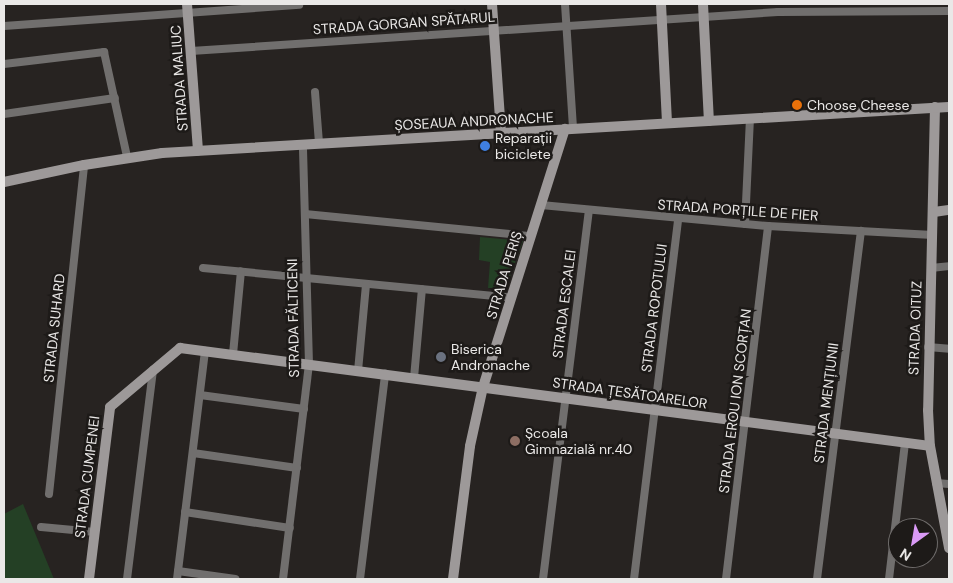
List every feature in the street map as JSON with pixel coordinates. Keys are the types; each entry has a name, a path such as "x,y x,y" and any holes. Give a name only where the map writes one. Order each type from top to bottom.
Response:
{"street":[{"path":"492,4 501,133"},
{"path":"565,4 569,129"},
{"path":"660,4 667,123"},
{"path":"703,4 709,121"},
{"path":"4,26 188,9 299,5"},
{"name":"STRADA GORGAN SPĂTARUL","path":"191,52 494,29 704,16 778,12 949,8"},
{"name":"STRADA MALIUC","path":"188,9 198,151"},
{"path":"4,64 104,52 127,157"},
{"path":"315,92 319,143"},
{"path":"4,114 115,98"},
{"name":"ȘOSEAUA ANDRONACHE","path":"4,182 127,157 198,151 949,107"},
{"name":"STRADA OITUZ","path":"935,108 934,212 928,347 930,446 949,548"},
{"path":"744,224 750,118"},
{"name":"STRADA PERIȘ","path":"453,579 470,446 483,387 541,205 569,129"},
{"name":"STRADA FĂLTICENI","path":"284,579 309,364 305,278 303,144"},
{"name":"STRADA SUHARD","path":"49,494 84,165"},
{"name":"STRADA PORȚILE DE FIER","path":"541,205 768,226 933,235"},
{"name":"STRADA ESCALEI","path":"543,579 589,210"},
{"path":"934,212 949,210"},
{"path":"305,214 531,236"},
{"name":"STRADA ROPOTULUI","path":"634,579 678,218"},
{"name":"STRADA EROU ION SCORȚAN","path":"726,579 768,226"},
{"name":"STRADA MENȚIUNII","path":"816,579 861,231"},
{"path":"931,268 949,266"},
{"path":"203,268 512,298"},
{"path":"233,354 241,271"},
{"path":"358,371 366,284"},
{"path":"414,378 422,289"},
{"path":"928,347 949,349"},
{"name":"STRADA ȚESĂTOARELOR","path":"178,349 233,354 930,446"},
{"name":"STRADA CUMPENEI","path":"89,579 110,406 178,349"},
{"path":"205,351 178,575 235,579"},
{"path":"127,579 153,368"},
{"path":"360,579 385,374"},
{"path":"200,395 304,409"},
{"path":"889,579 905,443"},
{"path":"193,453 298,468"},
{"path":"936,483 949,484"},
{"path":"186,512 290,528"},
{"path":"42,527 95,532"}],"green space":[{"path":"480,237 523,241 505,290 488,288 490,262 479,260"},
{"path":"23,504 54,579 4,579 4,514"}],"place":[{"name":"Choose Cheese","path":"797,105"},
{"name":"Reparații biciclete","path":"485,146"},
{"name":"Biserica Andronache","path":"441,357"},
{"name":"Școala Gimnazială nr.40","path":"515,441"}]}
